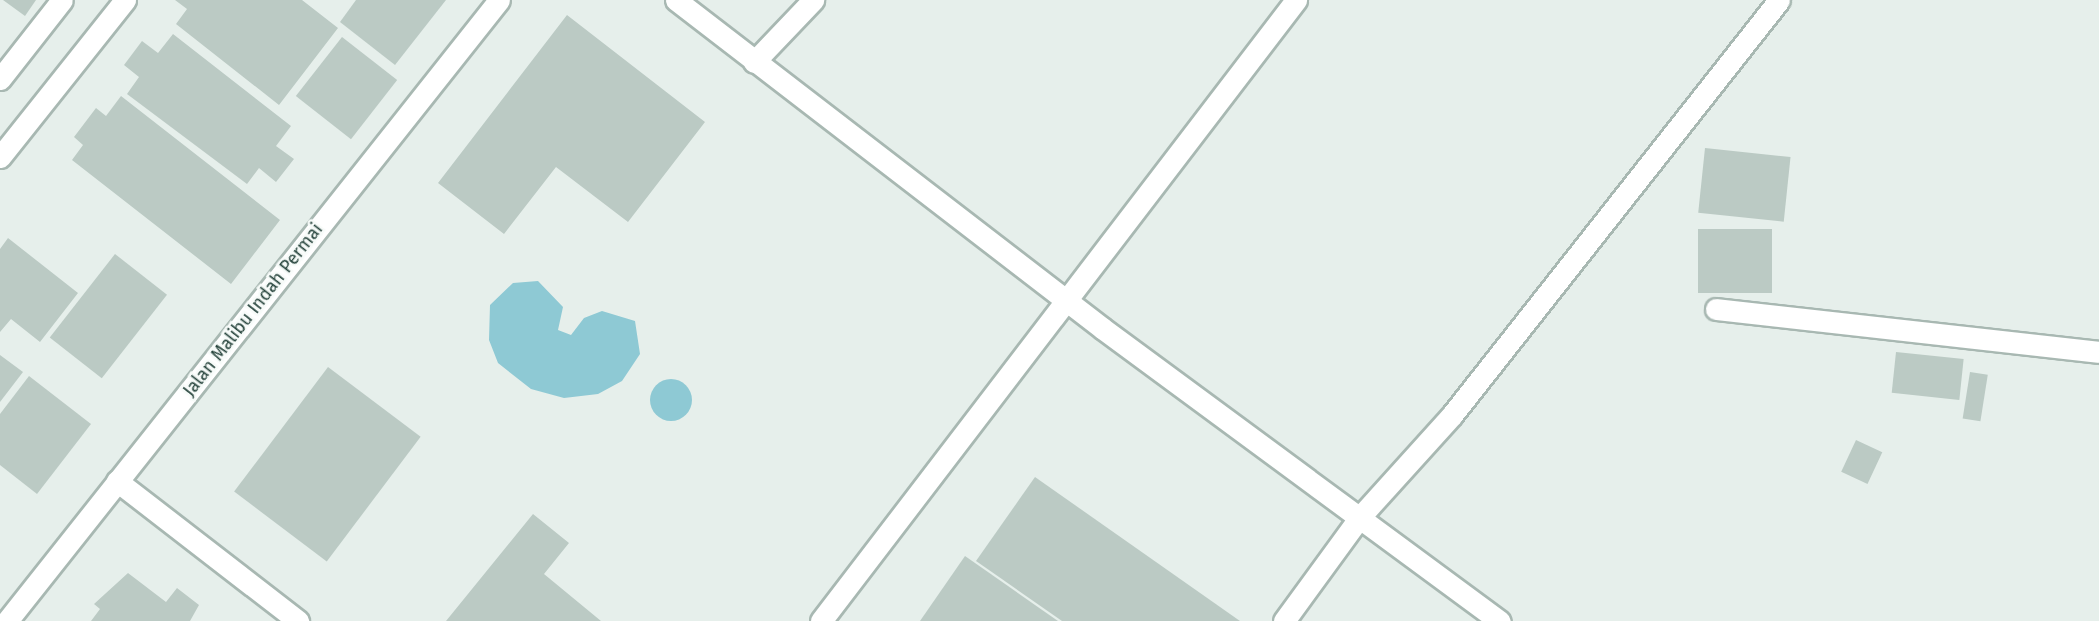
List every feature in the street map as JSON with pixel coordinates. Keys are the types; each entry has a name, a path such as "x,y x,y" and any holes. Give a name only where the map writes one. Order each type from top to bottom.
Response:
{"street":[{"path":"0,79 62,0"},
{"path":"0,157 125,0"},
{"name":"Jalan Malibu Indah Permai","path":"7,621 499,0"},
{"path":"676,0 1063,298 1500,621"},
{"path":"754,62 813,0"},
{"path":"821,621 1063,298 1296,0"},
{"path":"1284,621 1359,519 1451,415 1779,0"},
{"path":"1716,309 2099,352"},
{"path":"117,481 298,621"}],"water":[{"path":"538,281 563,307 558,330 571,335 584,318 602,311 635,321 640,354 622,381 598,394 564,398 531,389 498,363 489,340 490,305 513,283"},
{"path":"671,379 686,385 692,400 686,415 671,421 656,415 650,400 656,385"}],"building":[{"path":"3,0 36,0 25,16"},
{"path":"175,0 302,0 338,28 279,105 176,24 187,9"},
{"path":"356,0 446,0 395,65 340,22"},
{"path":"567,15 705,122 628,222 556,167 504,234 438,183"},
{"path":"173,34 291,126 276,146 294,159 276,182 259,168 247,184 127,94 139,77 124,65 142,41 158,53"},
{"path":"342,37 397,80 351,139 296,96"},
{"path":"121,96 280,220 231,284 72,160 83,145 74,137 96,108 106,116"},
{"path":"1705,148 1791,157 1784,222 1698,213"},
{"path":"1698,229 1772,229 1772,293 1698,293"},
{"path":"8,238 78,293 40,342 11,319 0,332 0,249"},
{"path":"115,254 167,295 102,378 50,338"},
{"path":"1896,352 1964,359 1959,400 1892,393"},
{"path":"0,355 23,372 0,402"},
{"path":"328,367 421,437 327,561 234,492"},
{"path":"1970,372 1988,375 1980,421 1963,418"},
{"path":"29,376 91,424 37,494 0,465 0,414"},
{"path":"1856,440 1882,452 1867,484 1841,472"},
{"path":"1035,477 1240,621 1062,621 976,561"},
{"path":"533,514 569,543 544,574 601,621 446,621"},
{"path":"965,556 1058,621 920,621"},
{"path":"128,573 166,602 177,588 199,605 190,621 91,621 100,609 94,604"}]}
